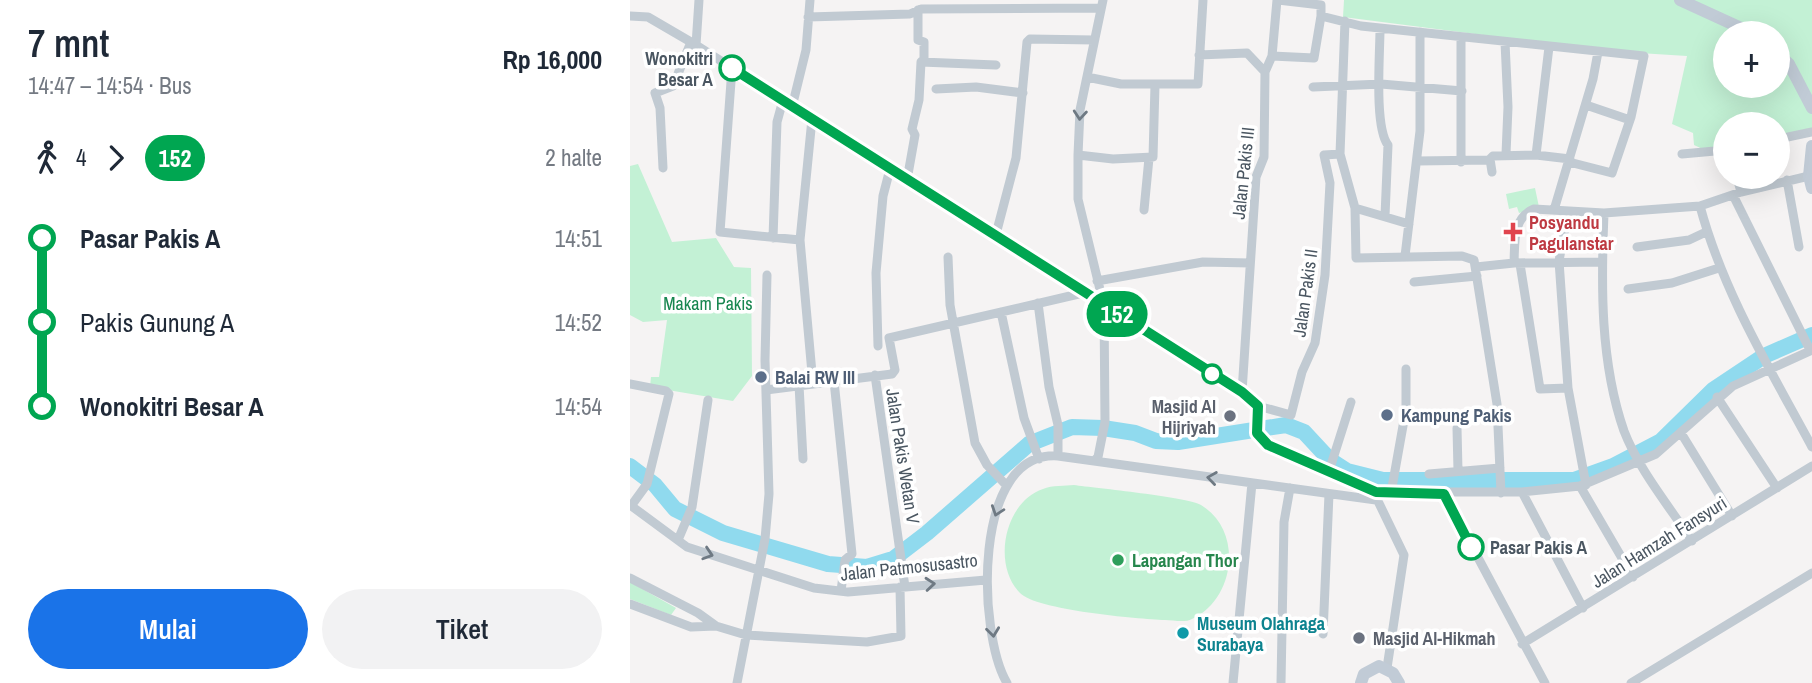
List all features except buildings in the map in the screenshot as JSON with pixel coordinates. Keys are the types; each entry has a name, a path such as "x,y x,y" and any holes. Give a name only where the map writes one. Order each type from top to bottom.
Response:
{"street":[{"path":"663,168 660,108 655,93 673,86 694,44 699,0"},
{"path":"792,107 805,59 810,0"},
{"path":"1087,77 1121,84 1198,84 1203,0"},
{"path":"1277,0 1380,29 1645,57 1630,120 1612,173 1570,160 1536,155 1493,156 1490,159 1461,162 1417,161"},
{"name":"Jalan Pakis III","path":"1242,392 1256,177 1264,157 1265,72 1272,56 1277,0"},
{"path":"1680,0 1726,21"},
{"path":"808,17 910,14 919,6 1102,4 1080,110 1078,155 1079,199 1104,306 1104,426 1094,461"},
{"path":"907,180 915,135 912,129 919,100 924,43 918,40 919,6"},
{"path":"1272,56 1314,58 1321,11"},
{"path":"630,16 648,17 694,44 995,238 1242,392 1258,406 1257,433 1268,445 1329,464 1376,496 1404,555 1387,668 1399,683"},
{"path":"1345,21 1340,154 1355,208 1356,258 1462,256 1474,260 1497,404 1501,490"},
{"path":"1380,29 1383,139 1388,145 1385,216"},
{"path":"1405,256 1417,161 1420,32"},
{"path":"1461,38 1461,162"},
{"path":"995,238 1016,158 1028,40 1094,40"},
{"path":"1505,42 1508,107 1506,155"},
{"path":"1536,155 1549,47"},
{"path":"1199,55 1247,52 1265,72"},
{"path":"1554,210 1586,105 1598,52"},
{"path":"921,62 996,65"},
{"path":"732,68 720,232 800,240"},
{"path":"1790,68 1812,108"},
{"path":"1313,87 1381,84 1462,90"},
{"path":"1078,155 1113,159 1149,158 1154,155 1155,85"},
{"path":"936,89 976,87 1023,93"},
{"path":"773,237 777,122 783,100"},
{"path":"1586,105 1630,120"},
{"path":"812,119 800,240 813,384"},
{"path":"1790,137 1812,132"},
{"path":"1790,180 1811,182 1812,146"},
{"path":"1682,154 1713,151"},
{"name":"Jalan Pakis II","path":"1258,406 1291,415 1302,372 1315,343 1330,216 1330,183 1324,155 1340,154"},
{"path":"1144,210 1149,158"},
{"path":"1490,159 1492,172"},
{"path":"890,169 883,196 876,273 878,342 955,326 1083,293"},
{"path":"1001,312 1029,436 1039,459 1058,456 1329,494 1376,496 1392,485 1444,494 1501,490 1522,492 1584,480 1637,456 1656,454 1717,397 1809,348 1737,189"},
{"path":"1568,388 1540,389 1530,311 1517,263 1516,230 1520,220 1534,209 1604,213 1700,206 1752,189"},
{"path":"1789,189 1799,247"},
{"path":"1700,206 1719,268 1763,360 1812,447"},
{"path":"1355,208 1409,224"},
{"path":"1568,211 1559,261 1568,388 1584,480 1633,577"},
{"path":"1604,213 1602,262 1606,341 1612,390 1625,433 1637,456 1692,541"},
{"path":"1637,247 1689,240 1706,232"},
{"path":"948,257 955,326 975,443 987,465 1007,486"},
{"path":"1097,281 1203,262 1250,262"},
{"path":"1414,282 1517,263 1602,262"},
{"path":"1628,289 1672,283 1719,268"},
{"path":"737,683 765,540 769,494 767,275"},
{"path":"1038,303 1049,387 1059,430 1058,456"},
{"name":"Jalan Pakis Wetan V","path":"746,635 867,642 899,638 901,634 901,546 875,375 895,373 889,338"},
{"path":"1392,485 1406,409 1406,369"},
{"path":"766,390 875,375"},
{"path":"834,381 852,554 844,565 841,591"},
{"path":"630,384 666,391 669,394 647,484 630,505"},
{"path":"799,385 803,458"},
{"path":"1717,397 1777,488"},
{"path":"678,540 688,523 692,507 708,400"},
{"path":"1329,464 1351,402"},
{"path":"1457,428 1458,471"},
{"path":"1681,433 1732,516"},
{"name":"Jalan Patmosusastro","path":"630,505 687,547 814,588 841,591 986,580 988,544 1007,486 1026,467 1039,459"},
{"name":"Jalan Hamzah Fansyuri","path":"1522,644 1812,466"},
{"path":"1429,474 1500,471"},
{"path":"1233,683 1252,483"},
{"path":"1280,683 1284,522 1290,488"},
{"path":"1522,492 1583,608"},
{"path":"1322,634 1329,494"},
{"path":"1444,494 1545,683"},
{"path":"1631,683 1812,573"},
{"path":"630,578 698,613 716,626"},
{"path":"986,580 995,650 999,669 1007,683"},
{"path":"630,604 691,627 716,626 746,635"},
{"path":"1361,683 1364,674 1372,667 1387,668"}],"green space":[{"path":"1344,0 1812,0 1812,133 1790,138 1790,112 1713,112 1713,150 1707,151 1694,145 1693,133 1672,124 1687,56 1607,51 1343,17"},
{"name":"Makam Pakis","path":"638,164 672,242 716,238 734,267 751,268 752,376 733,401 650,387 651,377 659,377 667,320 643,322 630,315 630,166"},
{"path":"1535,188 1539,207 1519,213 1517,207 1509,209 1506,194"},
{"name":"Lapangan Thor","path":"1074,485 1161,496 1201,505 1215,517 1224,531 1228,547 1229,564 1218,596 1192,619 1179,621 1066,609 1030,599 1020,593 1011,581 1006,567 1006,535 1011,520 1030,496 1054,486"},
{"path":"630,582 676,608 671,615 630,599"}],"waterway":[{"path":"630,466 655,485 675,509 723,533 828,564 867,567 893,559 1029,444 1072,427 1103,428 1135,433 1156,441 1178,442 1286,425 1304,432 1330,460 1347,471 1383,480 1574,480 1613,466 1661,441 1713,390 1764,356 1812,335"}],"bus line":[{"name":"152","path":"732,68 995,238 1242,392 1258,406 1257,433 1268,445 1376,492 1444,494 1471,547"}],"place":[{"name":"Wonokitri Besar A","path":"732,68"},
{"name":"Posyandu Pagulanstar","path":"1513,232"},
{"name":"Balai RW III","path":"761,377"},
{"name":"Kampung Pakis","path":"1387,415"},
{"name":"Masjid Al Hijriyah","path":"1230,416"},
{"name":"Pasar Pakis A","path":"1471,547"},
{"name":"Lapangan Thor","path":"1118,560"},
{"name":"Museum Olahraga Surabaya","path":"1183,633"},
{"name":"Masjid Al-Hikmah","path":"1359,638"}]}
